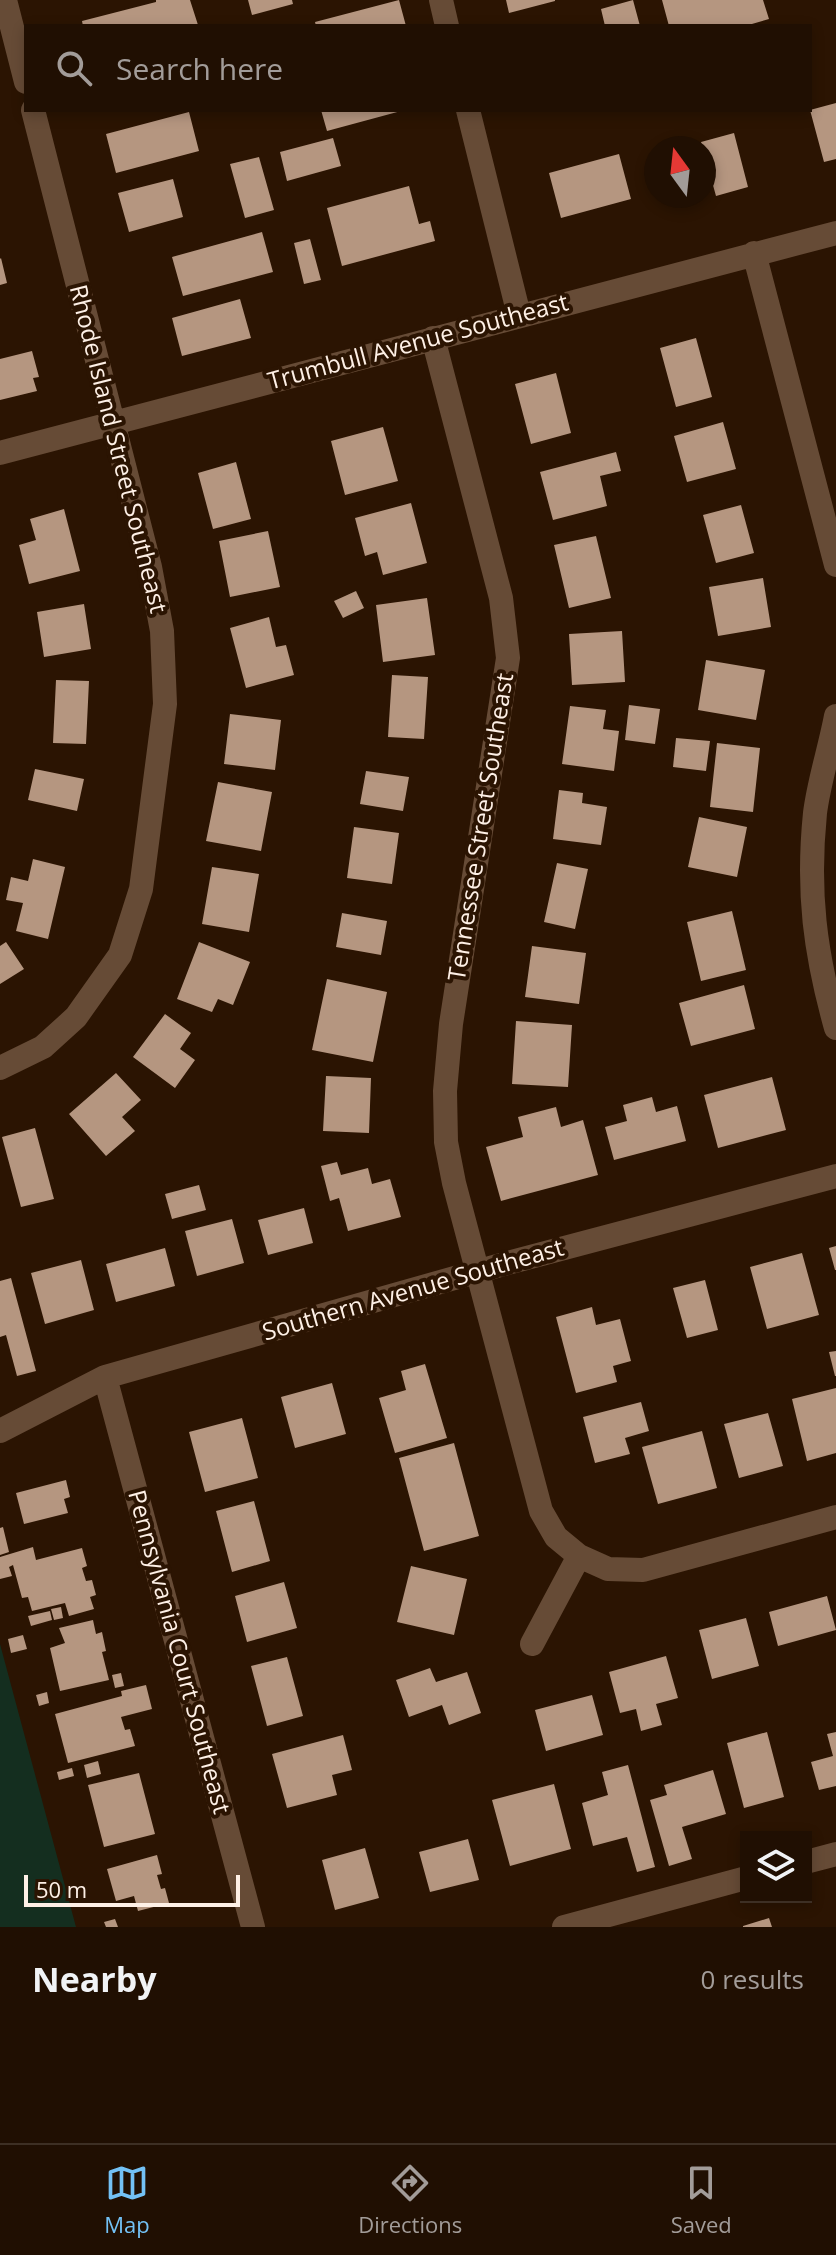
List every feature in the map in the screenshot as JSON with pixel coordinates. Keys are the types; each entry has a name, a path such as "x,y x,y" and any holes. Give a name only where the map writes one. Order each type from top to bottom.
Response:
{"street":[{"path":"5,0 24,74"},
{"path":"441,0 447,24"},
{"name":"Rhode Island Street Southeast","path":"0,1068 43,1047 76,1017 120,955 141,889 165,704 162,631 150,567 34,112"},
{"path":"468,112 519,315"},
{"name":"Trumbull Avenue Southeast","path":"0,453 836,233"},
{"path":"754,253 836,565"},
{"name":"Tennessee Street Southeast","path":"433,338 501,598 508,658 451,1024 445,1091 446,1142 541,1511 556,1537 579,1556"},
{"path":"836,716 816,811 811,901 817,953 836,1028"},
{"name":"Southern Avenue Southeast","path":"0,1431 105,1377 477,1272 836,1176"},
{"name":"Pennsylvania Court Southeast","path":"105,1377 253,1927"},
{"path":"532,1644 579,1556 608,1569 643,1570 836,1517"},
{"path":"812,1860 836,1854"},
{"path":"564,1927 740,1880"}],"green space":[{"path":"0,1644 76,1927 0,1927"}],"building":[{"path":"190,0 198,24 83,24 82,21 156,2"},
{"path":"248,0 292,0 293,4 252,15"},
{"path":"399,0 405,24 316,24"},
{"path":"506,0 555,0 555,1 509,13"},
{"path":"633,0 639,24 605,24 601,9"},
{"path":"662,0 763,0 769,19 752,24 668,24"},
{"path":"836,103 836,159 824,162 812,109"},
{"path":"189,112 199,151 116,173 106,134"},
{"path":"322,112 397,112 327,131"},
{"path":"734,133 748,187 716,196 716,138"},
{"path":"333,138 341,166 287,181 280,152"},
{"path":"619,154 631,199 561,218 549,173"},
{"path":"259,157 274,210 245,218 230,164"},
{"path":"173,179 183,217 129,232 118,193"},
{"path":"409,186 419,224 430,221 435,241 342,266 327,208"},
{"path":"262,232 273,272 183,296 172,257"},
{"path":"310,239 321,280 304,284 294,243"},
{"path":"0,259 7,283 0,285"},
{"path":"240,299 251,338 182,356 172,318"},
{"path":"696,338 712,397 676,407 660,348"},
{"path":"32,351 39,377 33,378 37,391 0,400 0,359"},
{"path":"556,373 571,433 531,444 515,384"},
{"path":"723,422 736,469 687,482 674,436"},
{"path":"383,427 398,481 345,495 331,441"},
{"path":"616,452 621,471 600,476 607,506 553,520 540,472"},
{"path":"236,462 251,519 213,529 198,473"},
{"path":"411,503 427,563 383,575 377,552 365,556 355,518"},
{"path":"741,505 754,553 716,563 703,515"},
{"path":"64,509 80,571 29,584 19,545 36,540 30,519"},
{"path":"268,531 280,587 230,597 219,541"},
{"path":"596,536 611,598 569,608 554,545"},
{"path":"763,578 771,627 718,636 709,587"},
{"path":"356,591 364,608 343,618 334,601"},
{"path":"427,598 435,655 383,662 376,605"},
{"path":"84,604 91,649 44,657 37,612"},
{"path":"269,617 276,647 286,645 294,675 246,688 230,628"},
{"path":"622,631 625,682 572,685 569,634"},
{"path":"706,660 765,670 756,720 698,710"},
{"path":"392,675 428,677 424,739 388,737"},
{"path":"56,680 89,681 86,744 53,743"},
{"path":"629,705 660,709 655,744 625,740"},
{"path":"570,706 606,710 603,729 619,731 614,771 562,764"},
{"path":"230,714 281,720 275,770 224,764"},
{"path":"676,738 710,741 706,771 673,767"},
{"path":"717,743 760,748 753,812 710,807"},
{"path":"35,769 84,779 77,811 28,800"},
{"path":"366,771 409,777 403,811 360,804"},
{"path":"218,782 272,792 261,851 206,841"},
{"path":"559,790 583,793 582,803 607,807 601,845 553,839"},
{"path":"699,817 747,827 737,877 688,867"},
{"path":"354,827 399,833 392,884 347,878"},
{"path":"33,859 65,867 48,939 16,931 23,903 6,900 11,877 28,881"},
{"path":"557,863 588,869 575,929 544,922"},
{"path":"212,867 259,874 249,932 202,924"},
{"path":"732,911 746,970 701,981 687,922"},
{"path":"342,913 387,921 381,955 336,947"},
{"path":"6,942 24,969 0,984 0,946"},
{"path":"199,942 250,962 233,1005 218,999 212,1012 177,999"},
{"path":"532,946 586,953 579,1004 525,997"},
{"path":"327,979 387,992 373,1062 312,1050"},
{"path":"744,985 755,1029 691,1046 679,1003"},
{"path":"165,1014 191,1033 180,1049 195,1060 175,1088 133,1057"},
{"path":"516,1021 572,1025 568,1087 512,1084"},
{"path":"116,1073 141,1100 122,1117 135,1131 106,1156 69,1114"},
{"path":"326,1076 371,1078 369,1133 323,1131"},
{"path":"772,1077 786,1130 718,1148 704,1095"},
{"path":"652,1097 656,1112 677,1106 686,1141 614,1160 605,1127 627,1121 623,1105"},
{"path":"556,1107 561,1127 583,1120 598,1175 501,1201 486,1147 523,1137 518,1117"},
{"path":"35,1128 54,1199 21,1207 2,1137"},
{"path":"337,1162 341,1175 368,1168 372,1184 390,1179 401,1217 348,1231 339,1198 330,1201 321,1166"},
{"path":"199,1185 206,1210 172,1219 165,1194"},
{"path":"304,1208 313,1243 268,1255 258,1220"},
{"path":"232,1219 244,1263 197,1276 185,1231"},
{"path":"836,1246 836,1270 835,1270 829,1248"},
{"path":"165,1248 175,1286 116,1302 106,1264"},
{"path":"802,1253 819,1315 767,1329 750,1267"},
{"path":"81,1260 94,1310 45,1324 31,1273"},
{"path":"11,1278 36,1371 17,1376 6,1335 0,1337 0,1281"},
{"path":"705,1280 718,1330 687,1338 673,1288"},
{"path":"592,1307 596,1325 620,1319 631,1361 613,1366 617,1382 576,1393 556,1317"},
{"path":"836,1351 836,1376 835,1376 829,1352"},
{"path":"425,1364 447,1438 395,1453 379,1398 406,1390 401,1371"},
{"path":"332,1383 346,1434 295,1448 281,1397"},
{"path":"836,1388 836,1453 807,1461 792,1399"},
{"path":"641,1402 649,1431 625,1438 630,1454 595,1463 583,1417"},
{"path":"768,1413 783,1466 739,1478 724,1424"},
{"path":"242,1418 258,1478 205,1492 189,1432"},
{"path":"702,1431 717,1488 658,1504 642,1447"},
{"path":"454,1443 479,1536 424,1551 399,1458"},
{"path":"66,1480 70,1497 64,1499 68,1513 24,1524 16,1493"},
{"path":"254,1501 270,1561 232,1572 216,1511"},
{"path":"3,1527 9,1552 0,1555 0,1528"},
{"path":"33,1547 36,1560 82,1548 87,1566 82,1568 86,1581 92,1580 96,1595 90,1597 94,1609 69,1616 65,1603 32,1611 28,1597 22,1598 13,1565 9,1567 12,1576 0,1579 0,1557"},
{"path":"411,1566 467,1579 454,1635 397,1622"},
{"path":"284,1582 297,1628 247,1642 235,1596"},
{"path":"827,1596 836,1630 778,1646 769,1612"},
{"path":"61,1607 63,1618 54,1620 51,1609"},
{"path":"50,1611 52,1620 31,1626 28,1616"},
{"path":"746,1618 759,1666 712,1679 699,1630"},
{"path":"93,1620 96,1634 102,1632 106,1651 102,1652 109,1680 60,1691 50,1648 65,1643 59,1628"},
{"path":"23,1635 27,1649 11,1653 8,1639"},
{"path":"666,1656 678,1698 656,1704 662,1725 641,1731 636,1709 620,1713 609,1672"},
{"path":"287,1657 303,1716 267,1726 251,1666"},
{"path":"430,1668 436,1682 467,1672 481,1713 449,1725 442,1705 409,1717 396,1680"},
{"path":"121,1673 124,1686 115,1688 112,1675"},
{"path":"146,1685 152,1709 121,1717 125,1730 130,1729 135,1746 68,1763 55,1714 122,1696 121,1691"},
{"path":"47,1692 49,1703 39,1706 36,1695"},
{"path":"592,1695 603,1735 546,1751 535,1710"},
{"path":"767,1732 784,1797 744,1808 727,1743"},
{"path":"836,1732 836,1786 819,1790 811,1762 833,1756 827,1734"},
{"path":"343,1735 352,1770 332,1775 337,1795 287,1808 272,1754"},
{"path":"98,1761 101,1774 87,1778 84,1765"},
{"path":"628,1765 655,1867 637,1872 627,1837 593,1846 582,1803 608,1795 602,1772"},
{"path":"72,1768 74,1776 59,1780 57,1772"},
{"path":"713,1770 726,1814 682,1827 692,1859 669,1866 650,1800 667,1795 664,1785"},
{"path":"139,1773 155,1834 104,1847 88,1785"},
{"path":"554,1784 571,1849 510,1866 492,1800"},
{"path":"468,1839 479,1880 430,1892 419,1852"},
{"path":"365,1848 379,1898 335,1910 322,1860"},
{"path":"157,1855 162,1874 157,1875 169,1903 138,1911 134,1896 116,1901 107,1869"},
{"path":"769,1918 772,1927 743,1927 743,1926"},
{"path":"115,1919 118,1927 106,1927 104,1922"}]}
